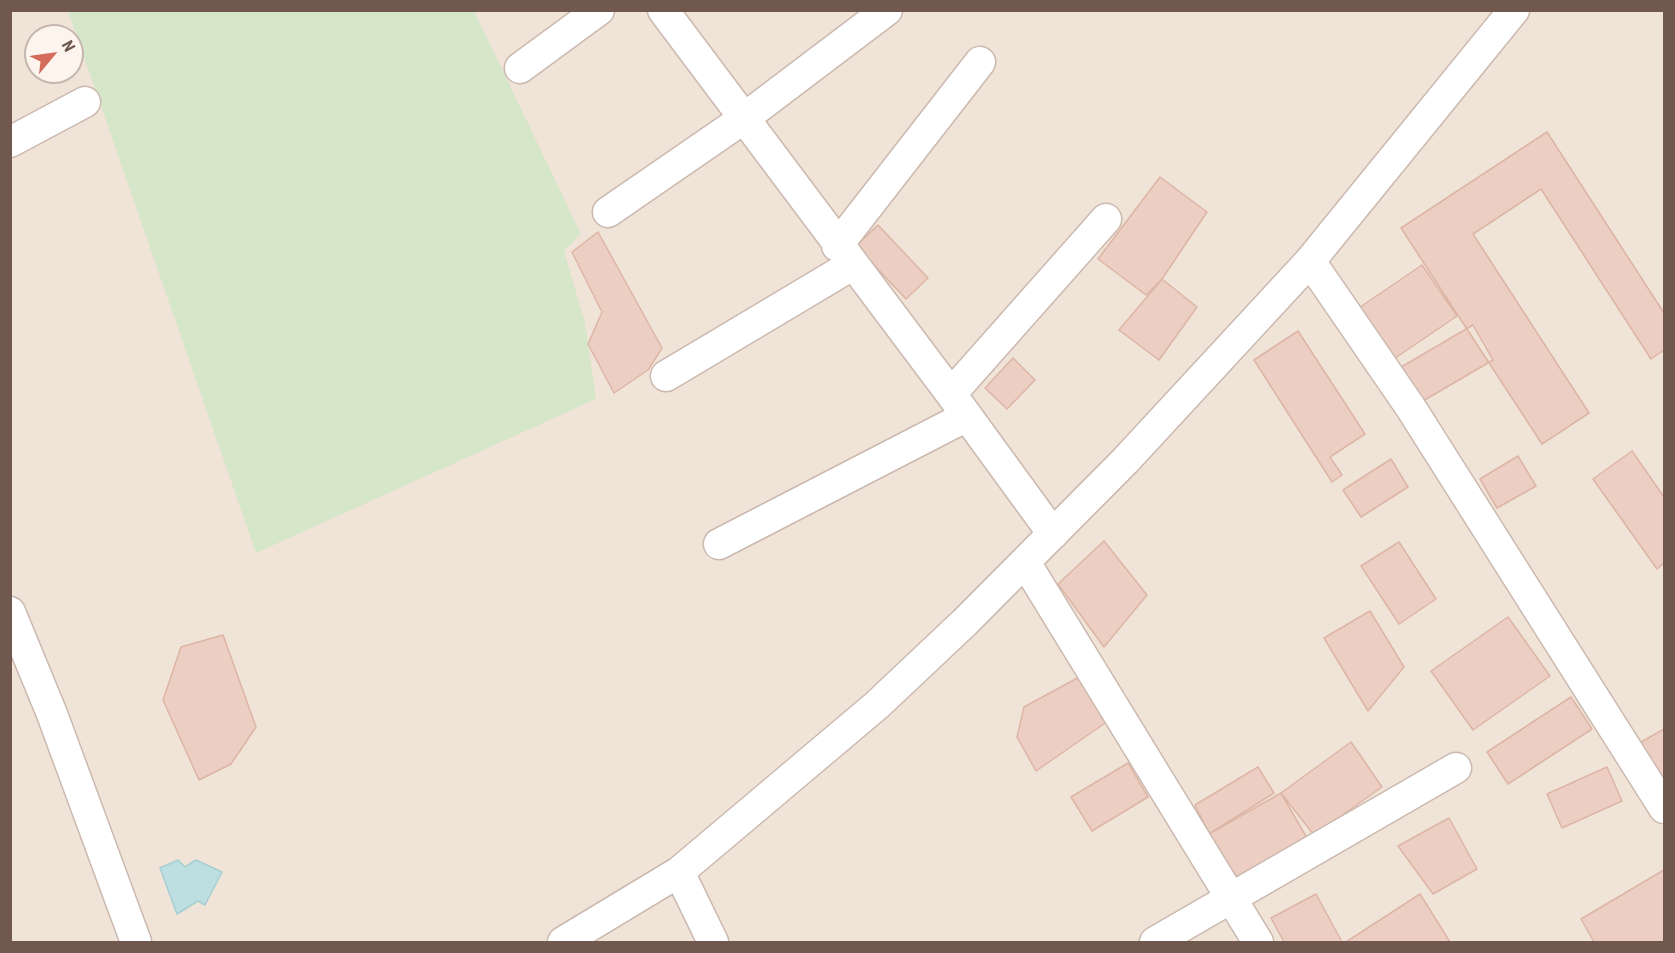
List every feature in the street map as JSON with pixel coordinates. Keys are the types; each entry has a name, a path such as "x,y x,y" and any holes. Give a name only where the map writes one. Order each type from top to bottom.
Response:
{"street":[{"path":"520,68 599,10"},
{"path":"663,10 1053,534"},
{"path":"608,213 743,119 887,10"},
{"path":"563,942 679,872 878,705 1025,562 1125,461 1310,261 1514,10"},
{"path":"666,376 844,256 980,62"},
{"path":"10,142 85,102"},
{"path":"719,544 959,405 1106,219"},
{"path":"1310,261 1411,408 1665,808"},
{"path":"1025,562 1258,942"},
{"path":"10,612 52,714 136,942"},
{"path":"1155,942 1456,768"},
{"path":"679,872 713,942"}],"shaded area":[{"path":"11,11 1664,11 1664,942 11,942"}],"green space":[{"path":"68,11 474,11 581,234 564,251 585,323 596,399 256,553 84,57 84,24 73,24"}],"water":[{"path":"178,860 185,867 196,860 222,872 205,905 198,901 177,914 160,868"}],"building":[{"path":"1547,132 1664,313 1664,350 1651,359 1541,189 1473,234 1589,413 1542,444 1401,228"},
{"path":"1160,177 1207,212 1162,279 1146,295 1098,259"},
{"path":"878,225 928,278 906,299 856,246"},
{"path":"598,232 662,348 648,370 614,393 588,344 602,312 572,252"},
{"path":"1422,265 1457,316 1385,365 1350,314"},
{"path":"1162,279 1197,307 1159,360 1119,330"},
{"path":"1473,325 1493,360 1411,408 1391,373"},
{"path":"1298,331 1365,434 1330,457 1342,475 1332,482 1254,360"},
{"path":"1013,358 1035,380 1007,409 985,388"},
{"path":"1632,451 1664,497 1664,563 1657,569 1593,479"},
{"path":"1518,456 1536,486 1497,508 1480,479"},
{"path":"1391,459 1408,487 1361,517 1343,490"},
{"path":"1104,541 1147,595 1104,647 1058,584"},
{"path":"1399,542 1436,599 1399,624 1361,566"},
{"path":"1370,611 1404,667 1368,711 1324,638"},
{"path":"1508,617 1550,676 1473,730 1431,671"},
{"path":"223,635 256,727 231,764 199,780 163,700 181,647"},
{"path":"1083,675 1111,719 1036,771 1017,737 1024,707"},
{"path":"1571,697 1592,729 1508,784 1487,752"},
{"path":"1664,729 1664,788 1636,745"},
{"path":"1351,742 1382,787 1314,835 1281,793"},
{"path":"1128,763 1148,797 1092,831 1071,797"},
{"path":"1258,767 1274,793 1209,834 1195,805"},
{"path":"1607,767 1622,801 1562,828 1547,794"},
{"path":"1281,793 1307,838 1234,878 1209,834"},
{"path":"1449,818 1477,869 1433,894 1398,846"},
{"path":"1664,870 1664,942 1594,942 1581,919"},
{"path":"1316,894 1342,942 1284,942 1271,918"},
{"path":"1420,894 1450,942 1346,942"}]}
